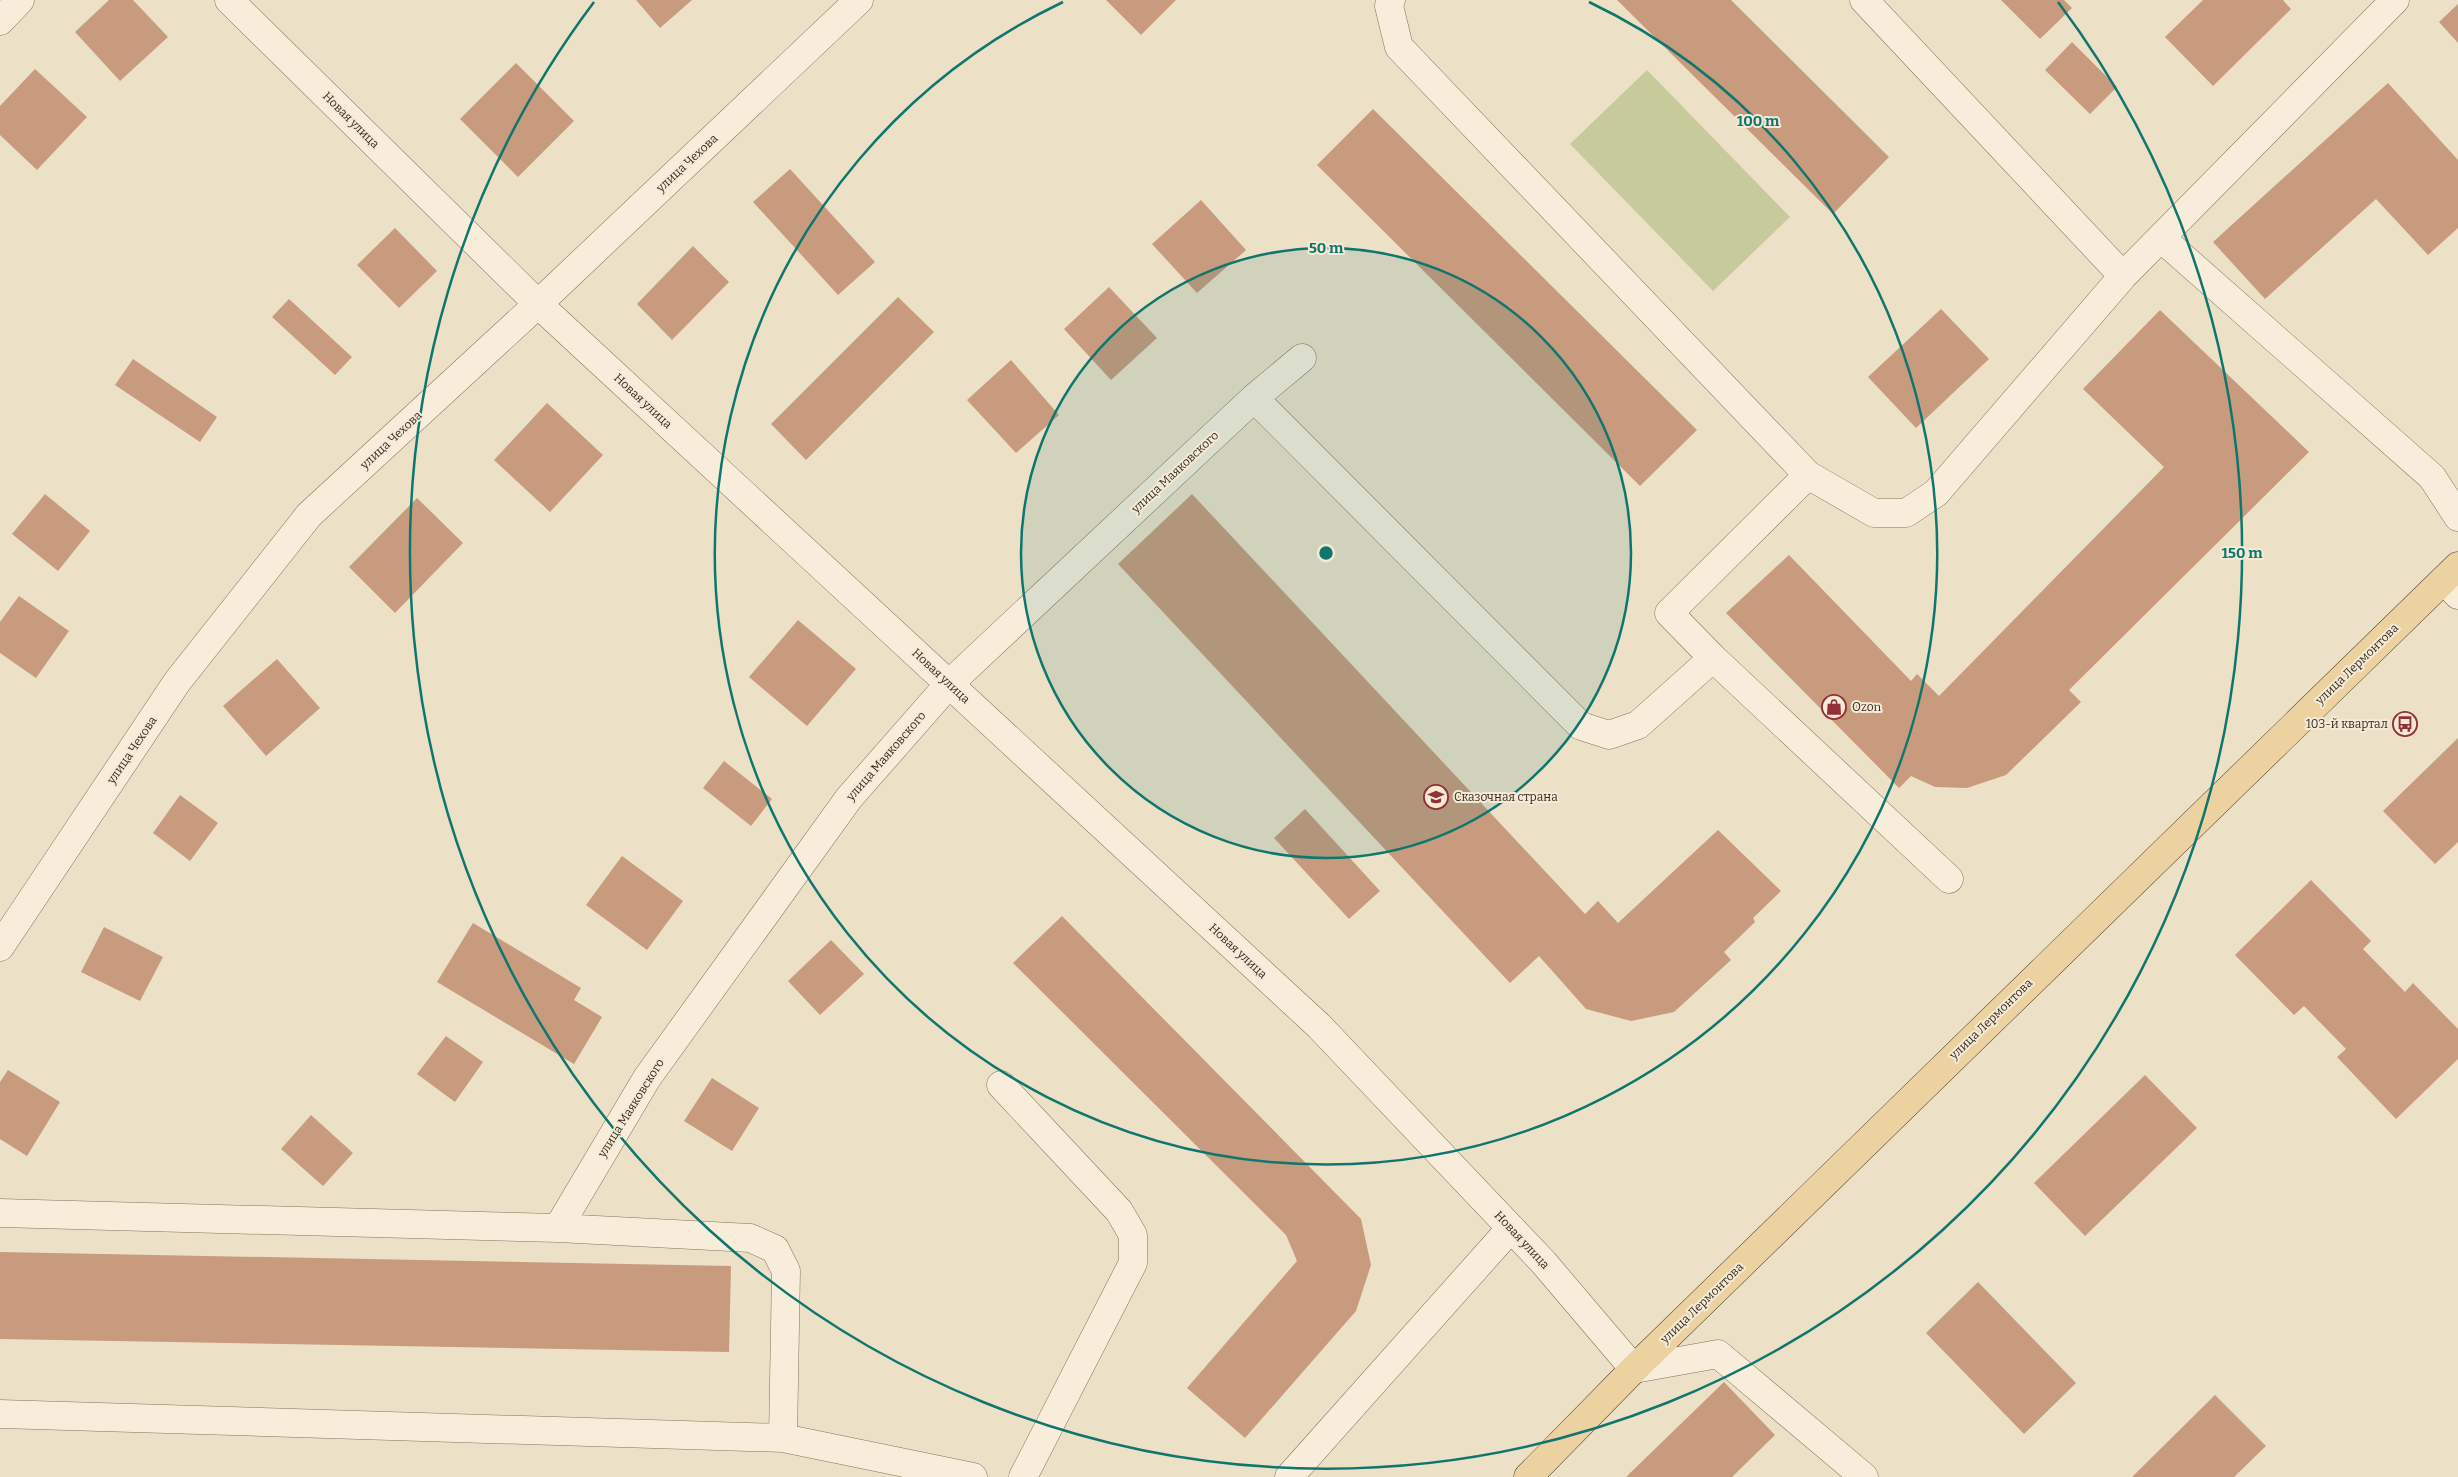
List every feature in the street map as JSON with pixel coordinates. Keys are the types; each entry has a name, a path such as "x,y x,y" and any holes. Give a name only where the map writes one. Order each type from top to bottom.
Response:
{"main road":[{"name":"улица Лермонтова","path":"1528,1477 1634,1369 2453,580"}],"street":[{"path":"0,21 20,0"},
{"name":"Новая улица","path":"229,0 538,304 1319,1026 1544,1263 1634,1369"},
{"name":"улица Чехова","path":"0,947 177,682 309,515 538,304 859,0"},
{"path":"1391,0 1389,6 1399,47 1808,475 1874,513 1906,513 1936,493 2123,276 2396,0"},
{"path":"1864,0 2123,276"},
{"path":"2161,238 2432,477 2458,517"},
{"name":"улица Маяковского","path":"558,1228 647,1078 849,798 949,684 1254,398 1302,358"},
{"path":"1254,398 1581,726 1608,735 1638,725 1713,658"},
{"path":"1808,475 1669,613 1713,658 1948,879"},
{"path":"1001,1085 1119,1210 1133,1235 1133,1263 1024,1477"},
{"path":"0,1213 558,1228 750,1238 775,1249 786,1271 783,1438"},
{"path":"1289,1477 1511,1228"},
{"path":"1634,1369 1718,1354 1857,1474"},
{"path":"0,1414 783,1438 974,1477"}],"green space":[{"path":"1647,70 1790,217 1713,291 1570,144"}],"building":[{"path":"109,0 133,0 168,37 120,81 75,32"},
{"path":"636,0 692,0 660,28"},
{"path":"1106,0 1176,0 1141,35"},
{"path":"1617,0 1731,0 1889,157 1833,214"},
{"path":"2001,0 2064,0 2072,8 2040,39"},
{"path":"2203,0 2283,0 2291,9 2213,86 2165,37"},
{"path":"2458,4 2458,43 2439,22"},
{"path":"2072,42 2117,87 2090,114 2045,70"},
{"path":"516,63 574,121 518,177 460,119"},
{"path":"35,69 87,117 37,170 0,135 0,106"},
{"path":"2388,83 2458,160 2458,228 2428,255 2376,199 2265,299 2213,242"},
{"path":"1373,109 1697,430 1640,486 1317,165"},
{"path":"790,169 875,262 838,295 753,202"},
{"path":"1201,200 1246,250 1197,293 1152,244"},
{"path":"395,228 437,271 399,308 357,265"},
{"path":"693,246 729,282 672,340 637,304"},
{"path":"1109,287 1157,338 1111,380 1064,329"},
{"path":"898,297 934,332 806,460 771,424"},
{"path":"289,299 352,357 335,375 272,317"},
{"path":"1941,309 1989,359 1916,428 1868,377"},
{"path":"2160,310 2309,452 2069,690 2081,702 2006,775 1967,788 1935,787 1911,776 1899,788 1726,613 1789,555 1911,681 1917,674 1939,696 2164,467 2083,389"},
{"path":"133,359 217,417 200,442 115,385"},
{"path":"1011,360 1059,415 1016,453 967,400"},
{"path":"547,403 603,455 550,512 494,460"},
{"path":"45,494 90,531 58,571 12,534"},
{"path":"1192,494 1585,914 1598,901 1618,923 1718,830 1781,891 1753,918 1755,922 1724,952 1731,960 1674,1012 1631,1021 1586,1009 1539,956 1510,983 1118,564"},
{"path":"417,498 463,543 395,613 349,567"},
{"path":"19,596 69,631 36,678 0,653 0,622"},
{"path":"798,620 856,669 807,726 749,677"},
{"path":"277,659 320,708 266,756 223,706"},
{"path":"2458,738 2458,842 2435,864 2383,811"},
{"path":"724,761 772,799 751,826 703,788"},
{"path":"180,795 218,823 190,861 153,833"},
{"path":"1305,809 1380,891 1349,919 1274,838"},
{"path":"622,856 683,901 647,950 586,905"},
{"path":"2311,880 2371,941 2363,949 2405,992 2413,983 2458,1029 2458,1059 2396,1119 2337,1057 2346,1049 2304,1006 2294,1015 2235,955"},
{"path":"1062,916 1361,1219 1371,1265 1356,1311 1245,1438 1187,1388 1297,1261 1286,1235 1013,963"},
{"path":"473,923 581,988 574,1000 602,1017 574,1064 437,982"},
{"path":"104,927 163,957 140,1001 81,972"},
{"path":"831,940 864,974 820,1015 788,981"},
{"path":"446,1036 483,1062 455,1102 417,1074"},
{"path":"8,1070 60,1102 27,1156 0,1139 0,1082"},
{"path":"2145,1075 2197,1128 2085,1236 2034,1183"},
{"path":"712,1078 759,1108 732,1151 684,1121"},
{"path":"311,1115 353,1153 323,1186 281,1149"},
{"path":"0,1252 731,1266 729,1352 0,1339"},
{"path":"1978,1282 2076,1383 2024,1434 1926,1333"},
{"path":"1724,1382 1775,1435 1732,1477 1626,1477"},
{"path":"2215,1395 2266,1446 2234,1477 2132,1477"}],"place":[{"name":"Ozon","path":"1834,707"},
{"name":"103-й квартал","path":"2405,724"},
{"name":"Сказочная страна","path":"1436,797"}]}
